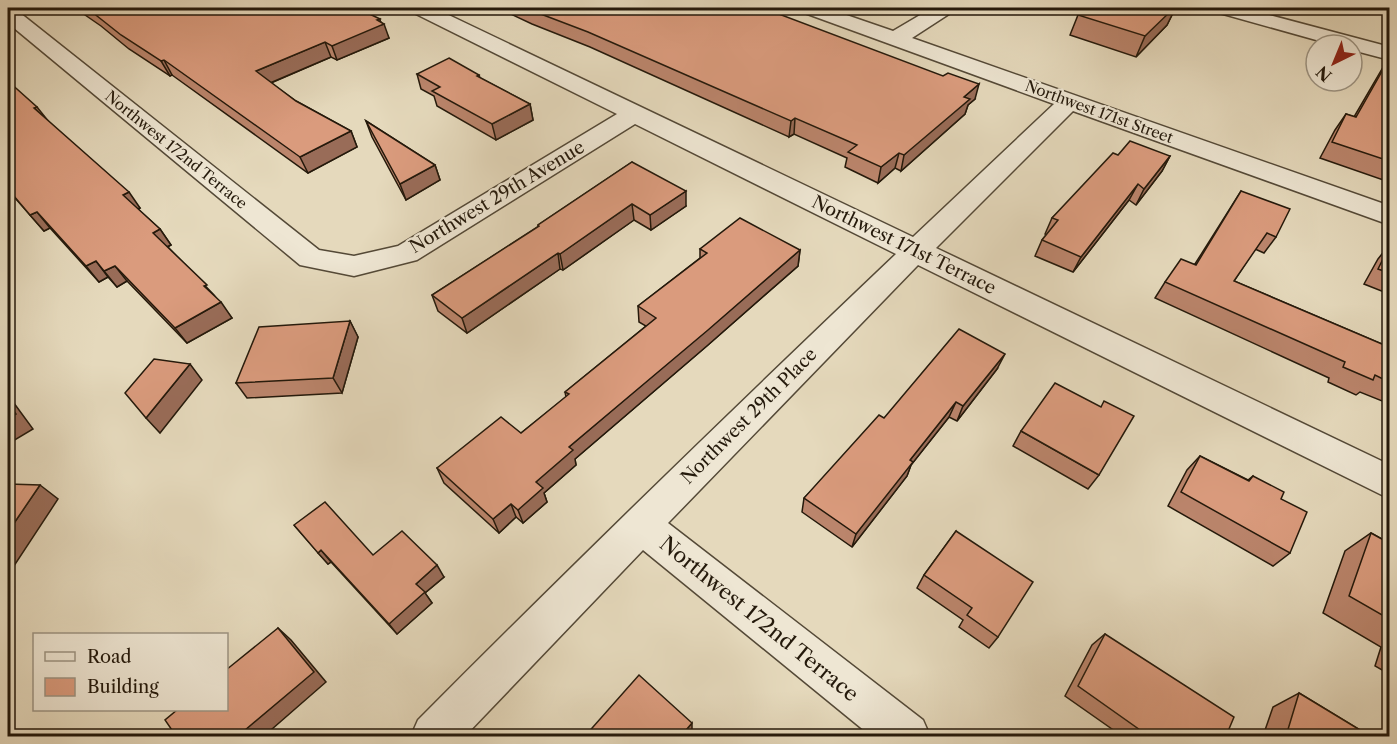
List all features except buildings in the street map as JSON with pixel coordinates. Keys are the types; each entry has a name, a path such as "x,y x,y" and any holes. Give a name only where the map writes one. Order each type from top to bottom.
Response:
{"street":[{"name":"Northwest 171st Terrace","path":"419,8 1389,483"},
{"name":"Northwest 171st Street","path":"809,8 1389,216"},
{"path":"895,39 945,8"},
{"path":"1222,8 1389,54"},
{"name":"Northwest 172nd Terrace","path":"8,13 310,258 354,266"},
{"name":"Northwest 29th Place","path":"434,736 640,524 915,250 1070,101"},
{"name":"Northwest 29th Avenue","path":"354,266 407,253 634,114"},
{"name":"Northwest 172nd Terrace","path":"640,524 907,736"}]}
